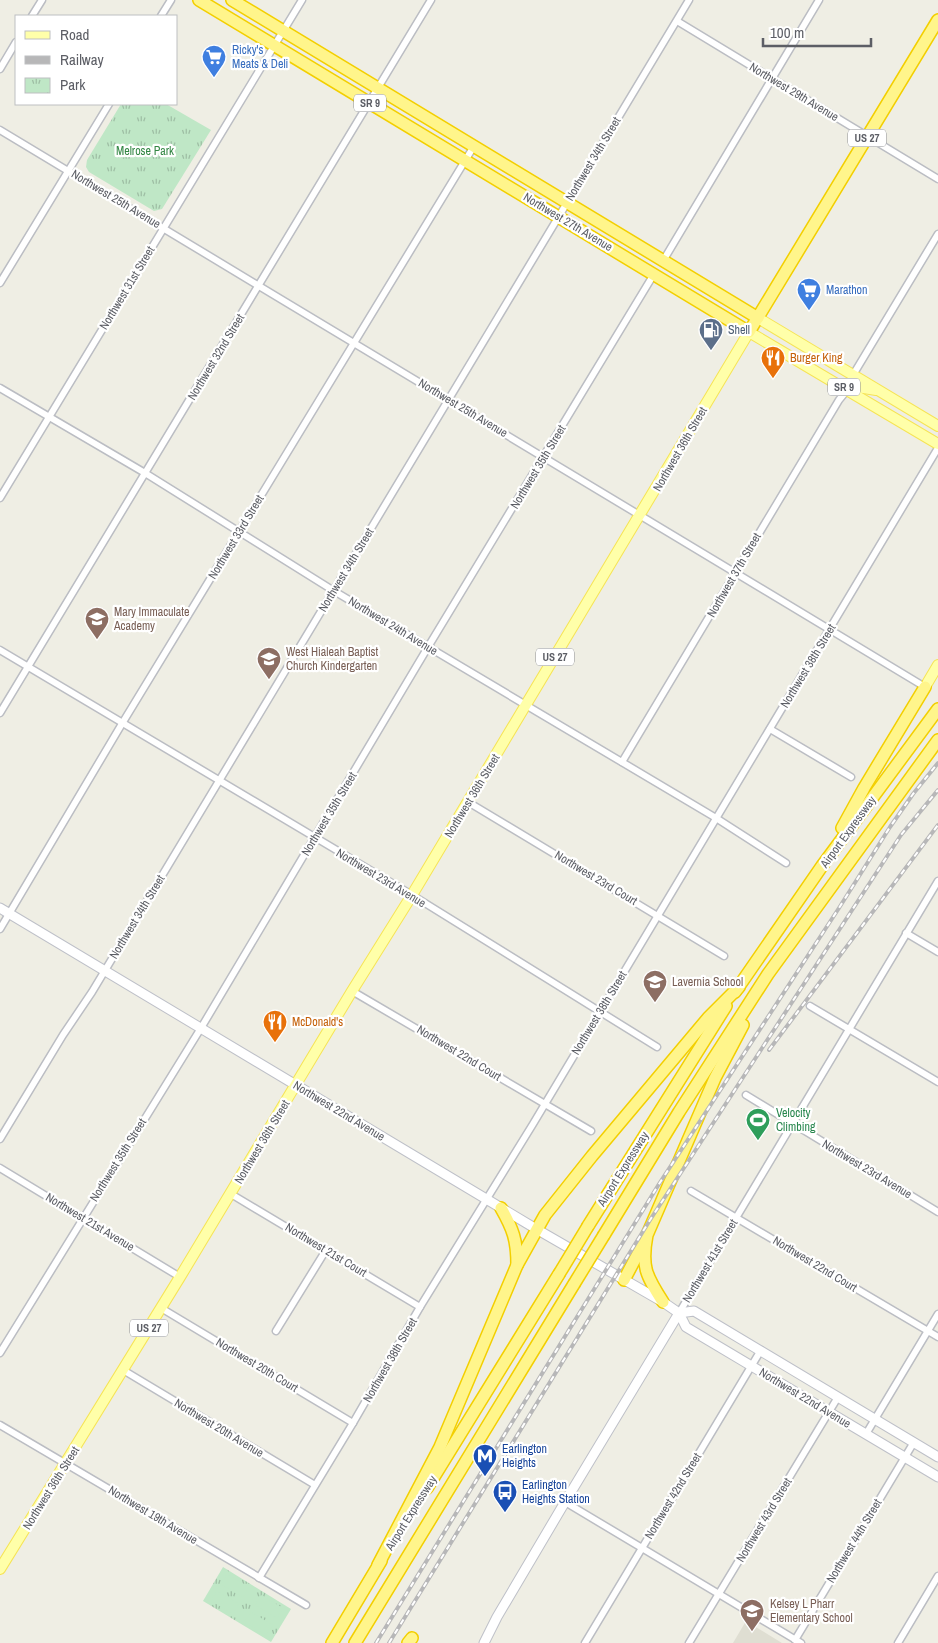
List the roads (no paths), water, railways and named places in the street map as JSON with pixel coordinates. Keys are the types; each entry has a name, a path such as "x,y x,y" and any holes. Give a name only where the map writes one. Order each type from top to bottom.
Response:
{"highway":[{"name":"Northwest 27th Avenue","path":"199,0 749,332"},
{"name":"Northwest 27th Avenue","path":"232,0 758,318"},
{"name":"Northwest 36th Street","path":"749,332 938,20"},
{"path":"643,267 651,268 663,261"},
{"path":"822,866 864,788 925,688"},
{"name":"Airport Expressway","path":"332,1643 378,1565 588,1226 739,987 822,866 938,709"},
{"name":"Airport Expressway","path":"355,1643 679,1112 768,974 938,740"},
{"path":"919,766 938,749"},
{"path":"624,1280 647,1235 715,1078 768,974"},
{"path":"378,1565 444,1439 517,1265 545,1215 708,1018 739,987"},
{"path":"501,1208 513,1231 517,1246 517,1265"},
{"path":"647,1235 644,1259 645,1268 650,1283 663,1302"}],"main road":[{"name":"Northwest 27th Avenue","path":"758,318 938,426"},
{"name":"Northwest 27th Avenue","path":"749,332 938,444"},
{"name":"Northwest 36th Street","path":"0,1569 162,1308 352,991 412,896 749,332"},
{"path":"848,389 854,386 878,390"},
{"path":"925,688 938,665"},
{"name":"Northwest 22nd Avenue","path":"0,908 538,1230 663,1302 679,1312 686,1327 938,1478"},
{"name":"Northwest 22nd Avenue","path":"679,1312 694,1311 938,1457"},
{"name":"Northwest 41st Street","path":"484,1643 497,1617 679,1312"}],"street":[{"path":"33,15 42,0"},
{"path":"162,15 171,0"},
{"name":"Northwest 31st Street","path":"0,498 302,0"},
{"name":"Northwest 32nd Street","path":"0,713 430,0"},
{"name":"Northwest 34th Street","path":"0,1139 105,970 449,400 566,202 690,0"},
{"path":"663,261 819,0"},
{"name":"Northwest 29th Avenue","path":"677,21 938,179"},
{"path":"0,69 15,44"},
{"path":"0,283 108,105"},
{"name":"Northwest 25th Avenue","path":"0,130 925,688"},
{"name":"Northwest 33rd Street","path":"0,929 122,722 474,146"},
{"path":"853,375 938,234"},
{"name":"Northwest 35th Street","path":"0,1353 201,1028 654,274"},
{"name":"Northwest 24th Avenue","path":"0,388 145,473 428,648 716,818 786,864"},
{"name":"Northwest 37th Street","path":"622,762 839,400 848,389"},
{"name":"Northwest 38th Street","path":"259,1578 353,1423 420,1307 658,916 938,448"},
{"name":"Northwest 23rd Avenue","path":"0,650 412,896 658,1046"},
{"path":"770,729 851,777"},
{"name":"Northwest 23rd Court","path":"468,802 724,956"},
{"name":"Northwest 41st Street","path":"679,1312 938,881"},
{"path":"906,933 938,952"},
{"name":"Northwest 22nd Court","path":"352,991 591,1131"},
{"path":"810,1006 938,1082"},
{"name":"Northwest 23rd Avenue","path":"746,1095 938,1212"},
{"name":"Northwest 21st Avenue","path":"0,1168 180,1277"},
{"name":"Northwest 22nd Court","path":"691,1191 938,1338"},
{"name":"Northwest 21st Court","path":"231,1194 420,1307"},
{"path":"276,1331 326,1250"},
{"name":"Northwest 20th Court","path":"162,1308 353,1423"},
{"path":"866,1434 938,1314"},
{"name":"Northwest 42nd Street","path":"584,1643 761,1350"},
{"name":"Northwest 20th Avenue","path":"123,1370 315,1485"},
{"name":"Northwest 43rd Street","path":"689,1643 838,1397"},
{"name":"Northwest 19th Avenue","path":"0,1425 306,1605"},
{"name":"Northwest 44th Street","path":"798,1641 914,1442"},
{"path":"565,1502 798,1641"},
{"path":"898,1643 938,1576"}],"railway":[{"path":"376,1643 659,1184 890,827 938,763"},
{"path":"389,1643 650,1220 901,835 938,790"},
{"path":"769,1050 938,825"}],"place":[{"name":"Ricky's Meats & Deli","path":"214,78"},
{"name":"Marathon","path":"809,311"},
{"name":"Shell","path":"711,351"},
{"name":"Burger King","path":"773,379"},
{"name":"Mary Immaculate Academy","path":"97,640"},
{"name":"West Hialeah Baptist Church Kindergarten","path":"269,680"},
{"name":"Lavernia School","path":"655,1003"},
{"name":"McDonald's","path":"275,1043"},
{"name":"Velocity Climbing","path":"758,1141"},
{"name":"Earlington Heights","path":"485,1477"},
{"name":"Earlington Heights Station","path":"505,1513"},
{"name":"Kelsey L Pharr Elementary School","path":"752,1632"}],"park label":[{"name":"Melrose Park","path":"145,151"}]}
